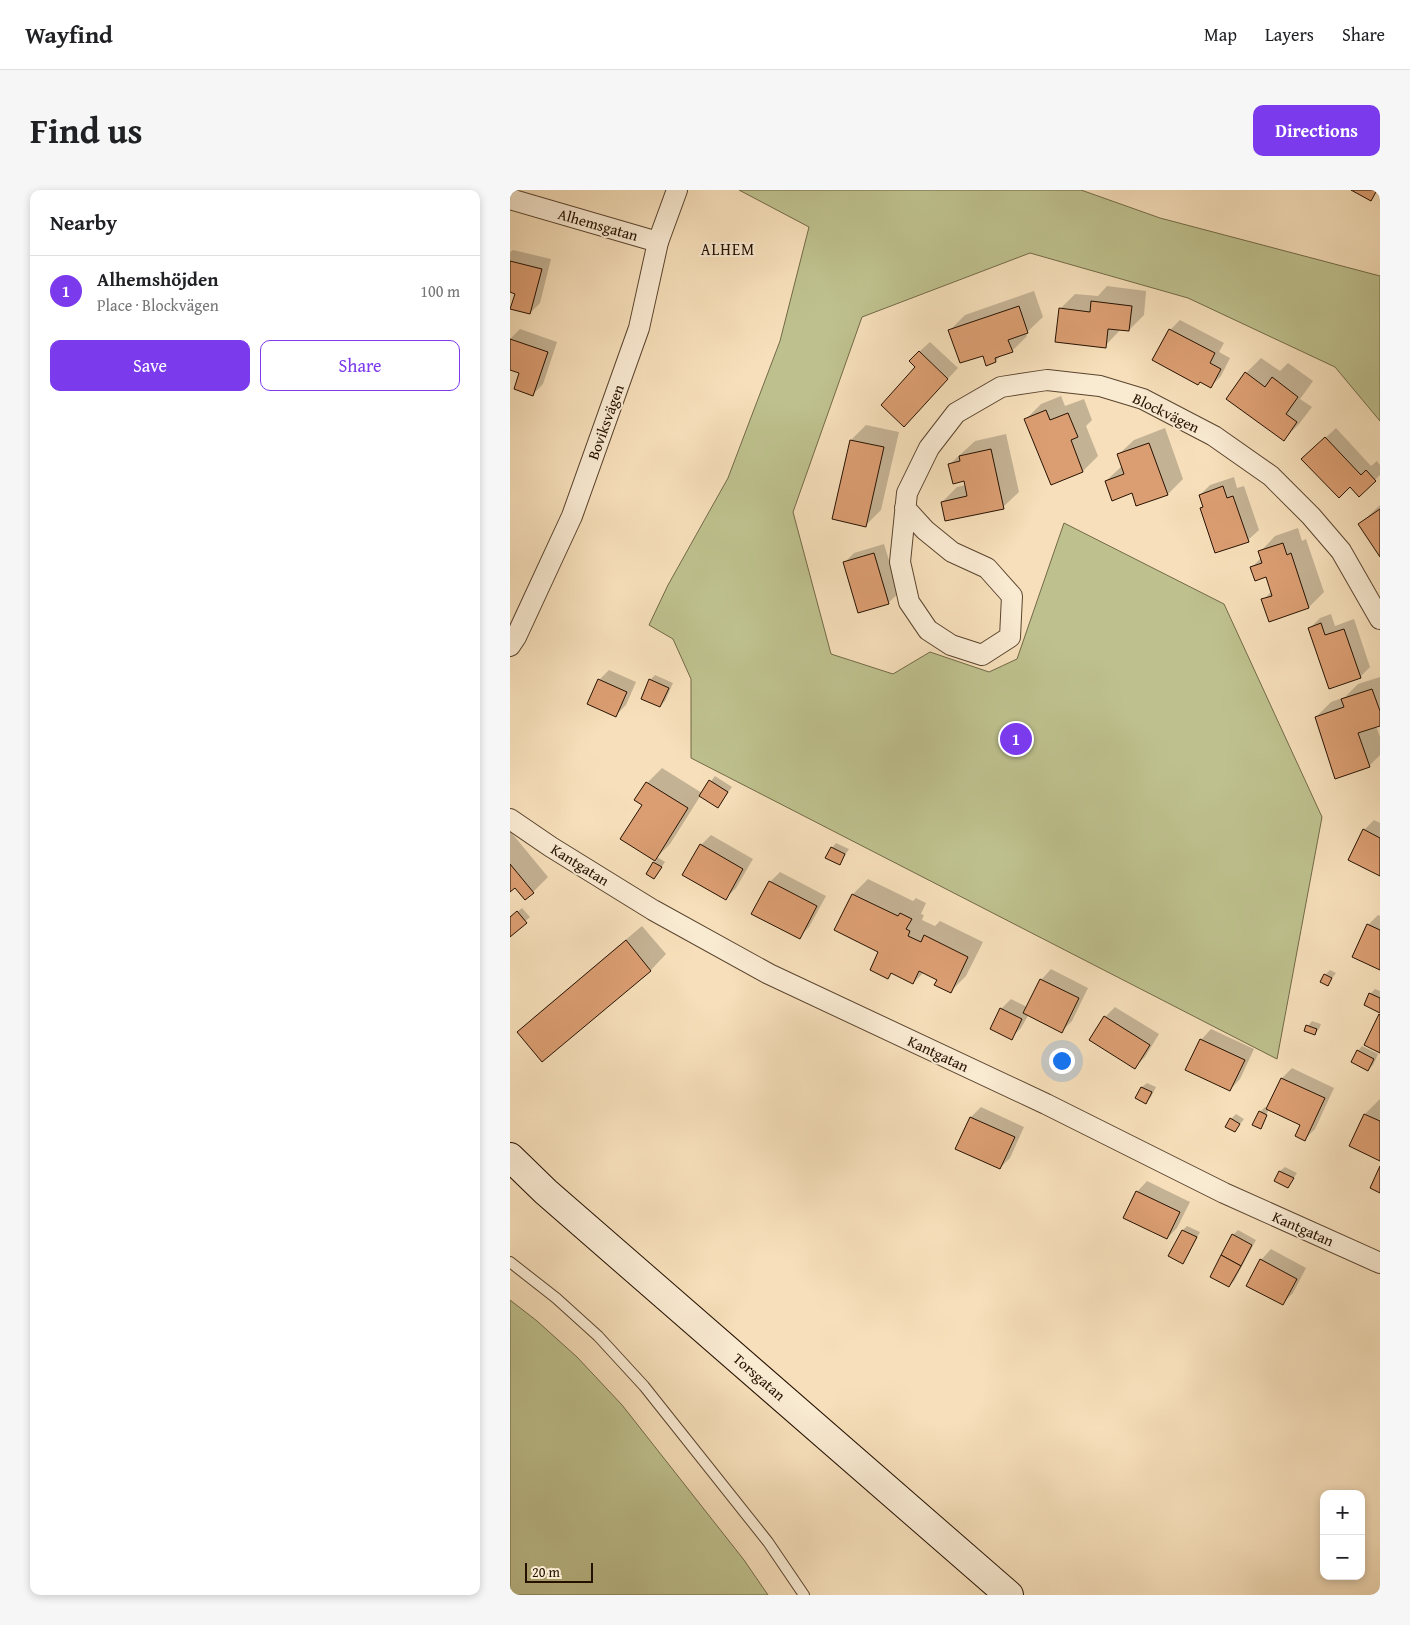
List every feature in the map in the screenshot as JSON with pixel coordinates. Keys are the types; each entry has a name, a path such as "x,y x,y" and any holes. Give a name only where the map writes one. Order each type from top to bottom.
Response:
{"main road":[{"name":"Torsgatan","path":"510,1157 546,1192 1009,1595"}],"street":[{"name":"Boviksvägen","path":"510,646 516,637 572,516 640,328 658,242 677,190"},
{"name":"Alhemsgatan","path":"510,199 658,242"},
{"name":"Blockvägen","path":"905,508 925,530 952,552 987,568 1012,596 1010,637 982,655 951,645 928,630 909,602 900,562 905,508 907,493 929,448 956,412 1001,387 1047,380 1100,386 1143,399 1199,428 1214,436 1271,476 1311,516 1341,551 1380,619"},
{"name":"Kantgatan","path":"510,819 551,847 653,910 769,974 1046,1104 1224,1193 1380,1264"}],"lane":[{"path":"510,1262 556,1298 598,1336 644,1386 768,1542 804,1595"}],"green space":[{"path":"739,190 1081,190 1160,218 1380,276 1380,421 1335,367 1188,298 1030,253 862,317 793,512 831,654 893,674 930,652 989,672 1017,659 1064,523 1224,604 1322,817 1277,1059 691,758 691,679 673,639 649,625 668,585 728,478 780,341 809,227"},
{"path":"510,1300 537,1321 577,1357 622,1405 744,1560 768,1595 510,1595"}],"building":[{"path":"1351,190 1377,190 1371,201"},
{"path":"510,261 542,269 530,314 510,309 515,294 510,292"},
{"path":"1091,301 1132,306 1129,331 1108,329 1106,348 1055,342 1059,308 1090,312"},
{"path":"1019,306 1028,333 1008,340 1013,352 995,358 996,362 986,366 983,356 960,363 948,330"},
{"path":"1169,329 1215,353 1210,363 1221,369 1211,388 1200,382 1198,385 1152,360"},
{"path":"510,339 548,352 533,396 514,389 519,373 510,370"},
{"path":"919,351 948,379 904,427 881,405 915,367 909,361"},
{"path":"1245,372 1265,387 1272,377 1298,397 1286,414 1297,422 1284,441 1226,399"},
{"path":"1046,410 1050,420 1068,413 1078,437 1071,440 1083,472 1051,485 1024,419"},
{"path":"1325,437 1361,475 1366,470 1376,481 1359,497 1350,487 1339,498 1301,459"},
{"path":"850,440 884,447 866,527 832,519"},
{"path":"1149,443 1168,495 1136,506 1132,493 1112,501 1105,481 1124,474 1117,454"},
{"path":"991,449 1004,509 945,521 941,502 967,496 964,481 953,484 948,464 960,461 959,456"},
{"path":"1223,486 1227,498 1233,496 1249,542 1215,553 1200,508 1203,507 1199,495"},
{"path":"1380,509 1380,557 1358,524"},
{"path":"1283,543 1287,555 1291,553 1309,608 1269,622 1261,599 1272,596 1266,577 1255,581 1250,567 1262,563 1258,551"},
{"path":"874,553 889,604 858,613 843,562"},
{"path":"1321,623 1325,635 1344,629 1361,678 1329,689 1308,628"},
{"path":"598,679 627,692 616,717 587,704"},
{"path":"649,679 669,688 660,707 641,699"},
{"path":"1372,689 1380,711 1380,726 1358,733 1370,767 1335,779 1315,717 1344,707 1341,699"},
{"path":"709,780 728,792 718,808 699,796"},
{"path":"646,782 688,808 655,861 620,839 642,805 634,800"},
{"path":"1363,829 1380,838 1380,876 1348,860"},
{"path":"700,844 743,869 726,900 682,875"},
{"path":"831,847 845,854 840,865 825,858"},
{"path":"653,862 662,867 654,879 646,874"},
{"path":"510,864 534,893 525,900 515,888 510,892"},
{"path":"769,881 817,906 800,939 751,914"},
{"path":"852,894 898,916 900,913 912,919 906,929 910,931 908,936 921,942 924,935 968,957 951,993 934,985 937,980 919,971 913,984 891,973 888,979 870,970 878,952 834,930"},
{"path":"517,911 527,923 510,937 510,917"},
{"path":"1367,924 1380,930 1380,970 1352,957"},
{"path":"626,940 651,971 542,1062 517,1032"},
{"path":"1324,974 1332,978 1328,986 1320,982"},
{"path":"1040,979 1079,998 1062,1033 1023,1013"},
{"path":"1369,993 1380,998 1380,1013 1364,1005"},
{"path":"1000,1008 1022,1019 1012,1040 990,1029"},
{"path":"1380,1015 1380,1053 1364,1045"},
{"path":"1104,1016 1150,1045 1135,1069 1089,1040"},
{"path":"1306,1025 1317,1029 1315,1035 1304,1031"},
{"path":"1200,1039 1245,1060 1230,1091 1185,1070"},
{"path":"1357,1050 1374,1059 1368,1071 1351,1062"},
{"path":"1281,1078 1325,1098 1305,1141 1295,1136 1300,1125 1266,1109"},
{"path":"1141,1087 1152,1092 1146,1104 1135,1098"},
{"path":"1259,1111 1267,1115 1261,1129 1252,1125"},
{"path":"1364,1114 1380,1121 1380,1161 1349,1146"},
{"path":"970,1117 1015,1137 1000,1169 955,1149"},
{"path":"1230,1118 1240,1124 1235,1132 1225,1127"},
{"path":"1380,1166 1380,1193 1370,1188"},
{"path":"1279,1171 1294,1178 1288,1188 1274,1181"},
{"path":"1136,1191 1180,1212 1167,1239 1123,1218"},
{"path":"1182,1230 1197,1237 1183,1264 1168,1256"},
{"path":"1232,1234 1252,1245 1241,1266 1221,1255"},
{"path":"1221,1255 1241,1266 1229,1287 1210,1277"},
{"path":"1260,1259 1297,1279 1283,1305 1246,1286"}],"place":[{"name":"Alhemshöjden","path":"1016,739"}],"district":[{"name":"ALHEM","path":"728,249"}]}
